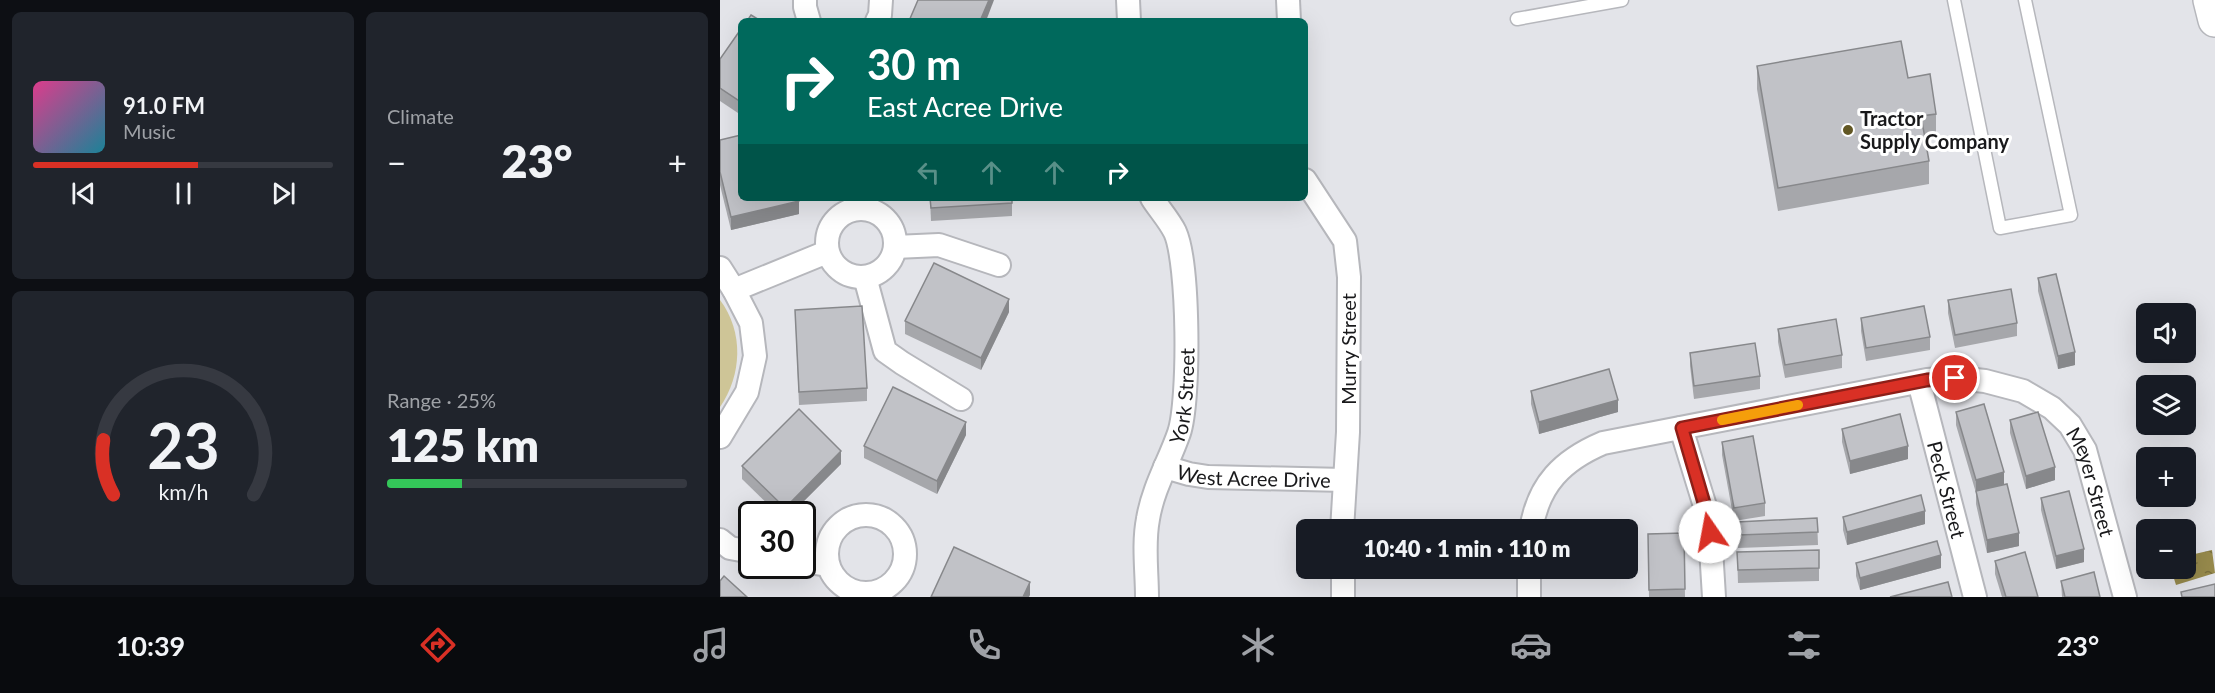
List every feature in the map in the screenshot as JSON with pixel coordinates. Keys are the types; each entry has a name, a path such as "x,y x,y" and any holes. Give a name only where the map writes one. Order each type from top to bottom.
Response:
{"main road":[{"path":"2210,0 2215,20"}],"street":[{"path":"805,0 808,18"},
{"path":"878,18 881,0"},
{"path":"1128,0 1129,18"},
{"path":"1288,0 1289,18"},
{"name":"Murry Street","path":"1308,185 1345,241 1349,277 1348,432 1342,519"},
{"name":"York Street","path":"1147,597 1147,522 1153,498 1180,431 1185,400 1185,292 1182,258 1175,233 1154,201"},
{"path":"841,206 875,212 891,226 895,247 885,267 876,274 866,277 846,274 838,269 827,252 827,241 829,230 841,206"},
{"path":"895,247 939,245 999,266"},
{"path":"734,290 827,252"},
{"path":"720,268 751,323 755,356 747,392 720,437"},
{"path":"866,277 885,351 961,399"},
{"name":"Meyer Street","path":"1534,519 1541,495 1557,471 1580,453 1603,443 1918,382 1955,378 1985,381 2023,391 2052,408 2070,425 2085,450 2125,597"},
{"name":"Peck Street","path":"1918,382 1975,597"},
{"path":"1682,428 1710,532 1714,597"},
{"name":"West Acree Drive","path":"1165,467 1208,477 1344,480"},
{"path":"861,515 875,516 887,521 897,530 904,543 905,556 902,569 885,593 861,593 850,590 832,576 828,565 826,552 830,538 837,527 848,519 861,515"},
{"path":"720,540 730,548 738,549"},
{"path":"816,563 828,565"},
{"path":"1343,579 1343,597"},
{"path":"1529,579 1529,597"}],"lane":[{"path":"1517,19 1622,0"},
{"path":"1954,0 2000,228 2071,215 2025,0"}],"shaded area":[{"path":"720,300 733,326 737,354 733,381 720,407"}],"water":[{"path":"2212,550 2215,573 2196,579 2196,554"},
{"path":"2174,579 2196,579 2176,585"}],"building":[{"path":"918,0 989,0 981,18 910,18"},
{"path":"738,33 738,100 720,88 720,59"},
{"path":"1901,41 1908,78 1930,74 1936,114 1921,116 1929,161 1778,188 1757,66"},
{"path":"738,136 738,201 799,201 731,217 720,172 720,140"},
{"path":"930,201 1012,201 1012,203 931,208"},
{"path":"934,263 1009,299 981,358 905,321"},
{"path":"2056,274 2075,352 2058,356 2038,278"},
{"path":"2011,289 2017,323 1955,335 1948,300"},
{"path":"862,306 867,388 799,392 795,310"},
{"path":"1924,306 1930,337 1866,348 1861,318"},
{"path":"1836,319 1842,355 1785,365 1778,329"},
{"path":"1755,343 1760,376 1694,386 1690,353"},
{"path":"1609,369 1618,400 1539,422 1531,391"},
{"path":"893,387 966,422 937,481 864,446"},
{"path":"1984,404 2004,472 1976,480 1956,412"},
{"path":"799,409 841,451 792,501 778,501 742,466"},
{"path":"2038,412 2055,467 2026,476 2010,420"},
{"path":"1900,414 1908,446 1850,461 1842,429"},
{"path":"1753,436 1765,503 1734,508 1722,442"},
{"path":"2007,484 2019,533 1987,540 1976,491"},
{"path":"2069,491 2084,549 2056,556 2041,498"},
{"path":"1921,495 1925,511 1847,532 1843,517"},
{"path":"1817,518 1818,532 1738,535 1737,522"},
{"path":"1684,533 1685,589 1649,590 1648,534"},
{"path":"1937,541 1941,555 1860,578 1856,563"},
{"path":"954,547 1030,582 1023,597 931,597"},
{"path":"1819,550 1819,568 1738,570 1737,552"},
{"path":"2025,552 2038,597 2006,597 1995,561"},
{"path":"2094,572 2100,597 2065,597 2061,581"},
{"path":"724,576 747,597 720,597 720,581"},
{"path":"1948,582 1952,597 1890,597"},
{"path":"2215,584 2215,597 2182,597 2181,592"}],"slow traffic":[{"path":"1722,420 1798,405"}],"place":[{"name":"Tractor Supply Company","path":"1848,130"}],"route":[{"path":"1710,532 1682,428 1927,380 1955,378"}]}
